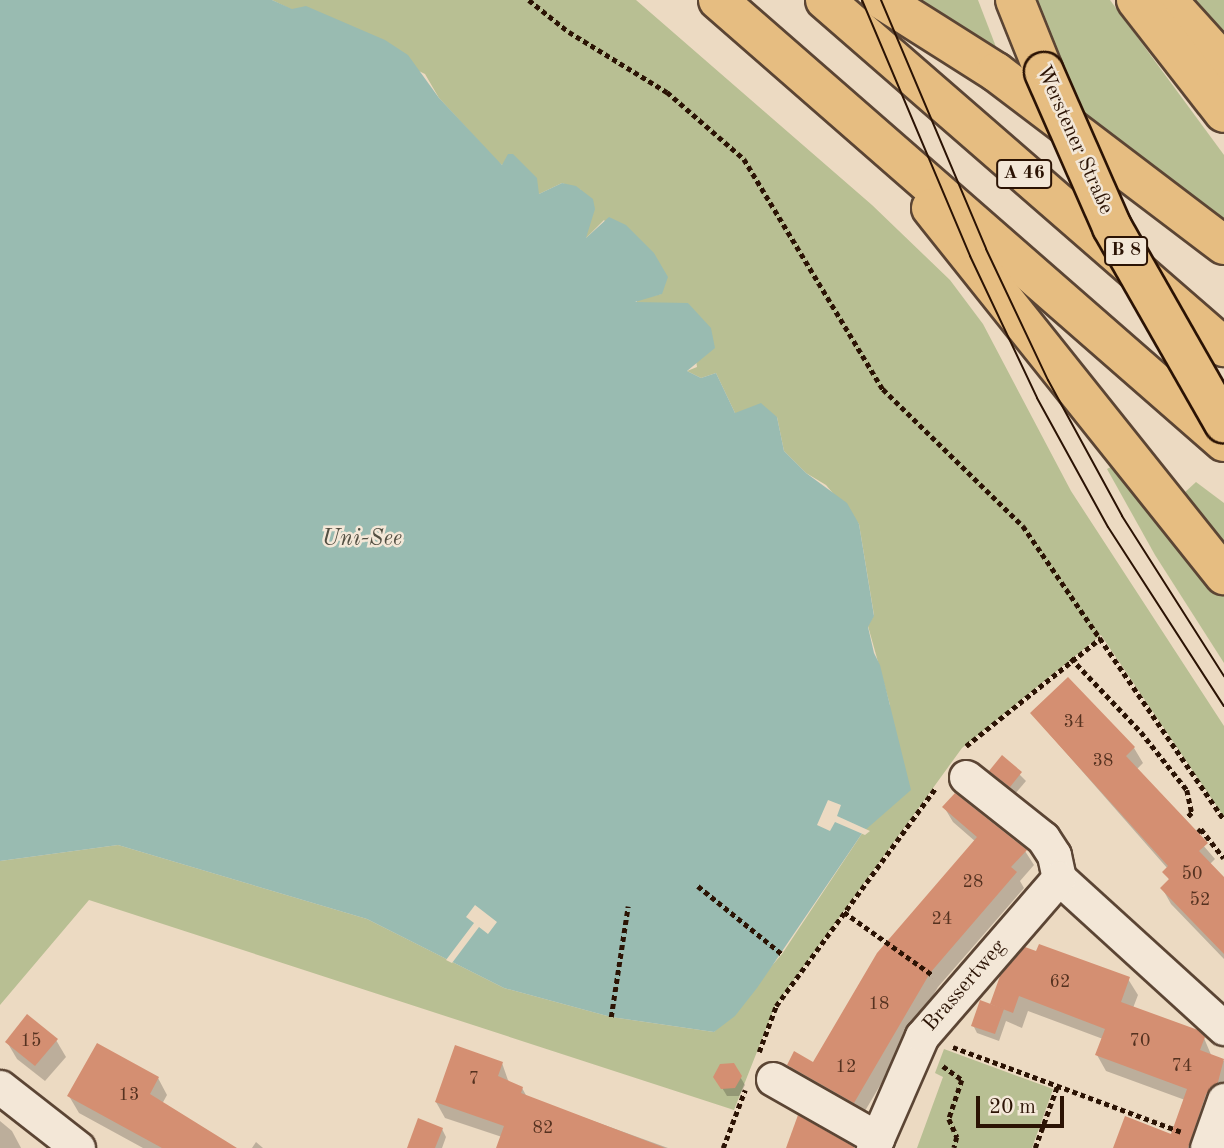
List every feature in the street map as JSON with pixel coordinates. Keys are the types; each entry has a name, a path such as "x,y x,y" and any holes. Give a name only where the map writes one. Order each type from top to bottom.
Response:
{"main road":[{"path":"719,0 1224,442"},
{"name":"A 46","path":"825,0 1224,347"},
{"path":"882,0 996,72 1224,245"},
{"name":"Werstener Straße","path":"1015,0 1112,227 1224,423"},
{"path":"1136,0 1224,113"},
{"path":"1167,0 1224,63"},
{"path":"884,144 1224,575"}],"street":[{"path":"956,770 1043,838 1054,855 1059,878 1224,1028"},
{"name":"Brassertweg","path":"876,1145 919,1043 958,993 1059,878"},
{"path":"758,1075 876,1145"},
{"path":"0,1087 78,1148"},
{"path":"1208,1145 1224,1100"}],"path":[{"path":"529,0 569,32 667,92 744,159 883,389 1023,526 1224,820"},
{"path":"723,1148 758,1075 776,1006 844,912 956,770 1071,659 1101,637"},
{"path":"1071,659 1141,732 1187,790 1192,813 1186,819"},
{"path":"1198,832 1200,829 1224,858"},
{"path":"698,886 782,954"},
{"path":"611,1017 628,906"},
{"path":"844,912 958,993"},
{"path":"919,1043 1057,1087 1208,1145"},
{"path":"919,1043 962,1080 949,1119 957,1137 954,1148"},
{"path":"1035,1148 1057,1087"}],"green space":[{"path":"272,0 636,0 872,205 950,280 983,324 1071,491 1224,726 1224,817 1101,635 962,748 775,1006 734,1110 89,900 0,1005 0,861 118,845 367,919 504,988 611,1017 714,1032 782,954 863,832 890,705 868,626 874,615 859,524 826,485 806,473 784,451 777,417 735,413 716,373 701,378 687,371 697,367 688,303 637,305 637,300 661,294 604,220 586,238 581,190 562,183 539,194 507,162 502,165 497,161 439,98 425,74"},
{"path":"900,0 978,0 1001,60"},
{"path":"1033,0 1110,0 1224,155 1224,220 1080,110"},
{"path":"1181,0 1224,0 1224,49"},
{"path":"1118,463 1174,525 1224,596 1224,663 1155,555 1107,469"},
{"path":"1196,482 1224,503 1224,557 1183,494"},
{"path":"944,1049 1053,1089 1032,1148 917,1148 943,1077 935,1073"}],"water":[{"name":"Uni-See","path":"0,0 272,0 292,9 306,6 385,40 408,55 439,98 502,165 508,154 513,154 537,178 539,194 562,183 576,186 593,199 595,209 586,238 609,217 626,225 654,253 668,277 662,294 635,302 688,303 711,328 715,348 687,371 701,378 716,373 735,413 761,403 777,417 784,451 806,473 847,503 859,524 874,616 868,627 911,790 863,832 757,988 735,1016 714,1032 611,1017 504,988 367,919 118,845 0,861"}],"pier":[{"path":"828,800 841,805 837,816 870,831 865,835 835,822 830,831 817,825"},
{"path":"475,905 497,922 488,934 479,927 452,963 446,960 474,923 466,917"}],"building":[{"path":"1068,677 1135,747 1126,756 1208,843 1199,851 1224,877 1224,954 1160,888 1169,879 1162,872 1168,866 1030,713"},
{"path":"1002,755 1022,772 1010,787 989,771"},
{"path":"955,793 1027,850 1011,867 1017,872 930,973 854,1103 787,1065 794,1051 813,1062 877,953 977,837 942,807"},
{"path":"1039,944 1130,977 1121,1002 1198,1030 1205,1037 1200,1050 1224,1059 1218,1082 1206,1094 1188,1148 1113,1148 1125,1116 1171,1134 1187,1089 1095,1055 1105,1029 1019,996 1013,1013 990,1004 1000,976 1025,947 1036,951"},
{"path":"980,1000 1004,1009 995,1034 971,1026"},
{"path":"27,1014 58,1039 35,1066 5,1042"},
{"path":"97,1043 159,1077 150,1094 237,1148 162,1148 67,1096"},
{"path":"455,1045 503,1062 498,1076 523,1087 521,1093 665,1148 496,1148 504,1126 435,1102"},
{"path":"734,1063 742,1076 735,1088 721,1089 713,1077 720,1064"},
{"path":"798,1115 854,1147 854,1148 786,1148"},
{"path":"418,1118 443,1128 435,1148 407,1148"}],"tram line":[{"path":"862,0 970,256 1037,398 1108,527 1224,706"},
{"path":"881,0 986,249 1048,380 1122,516 1224,676"}]}
